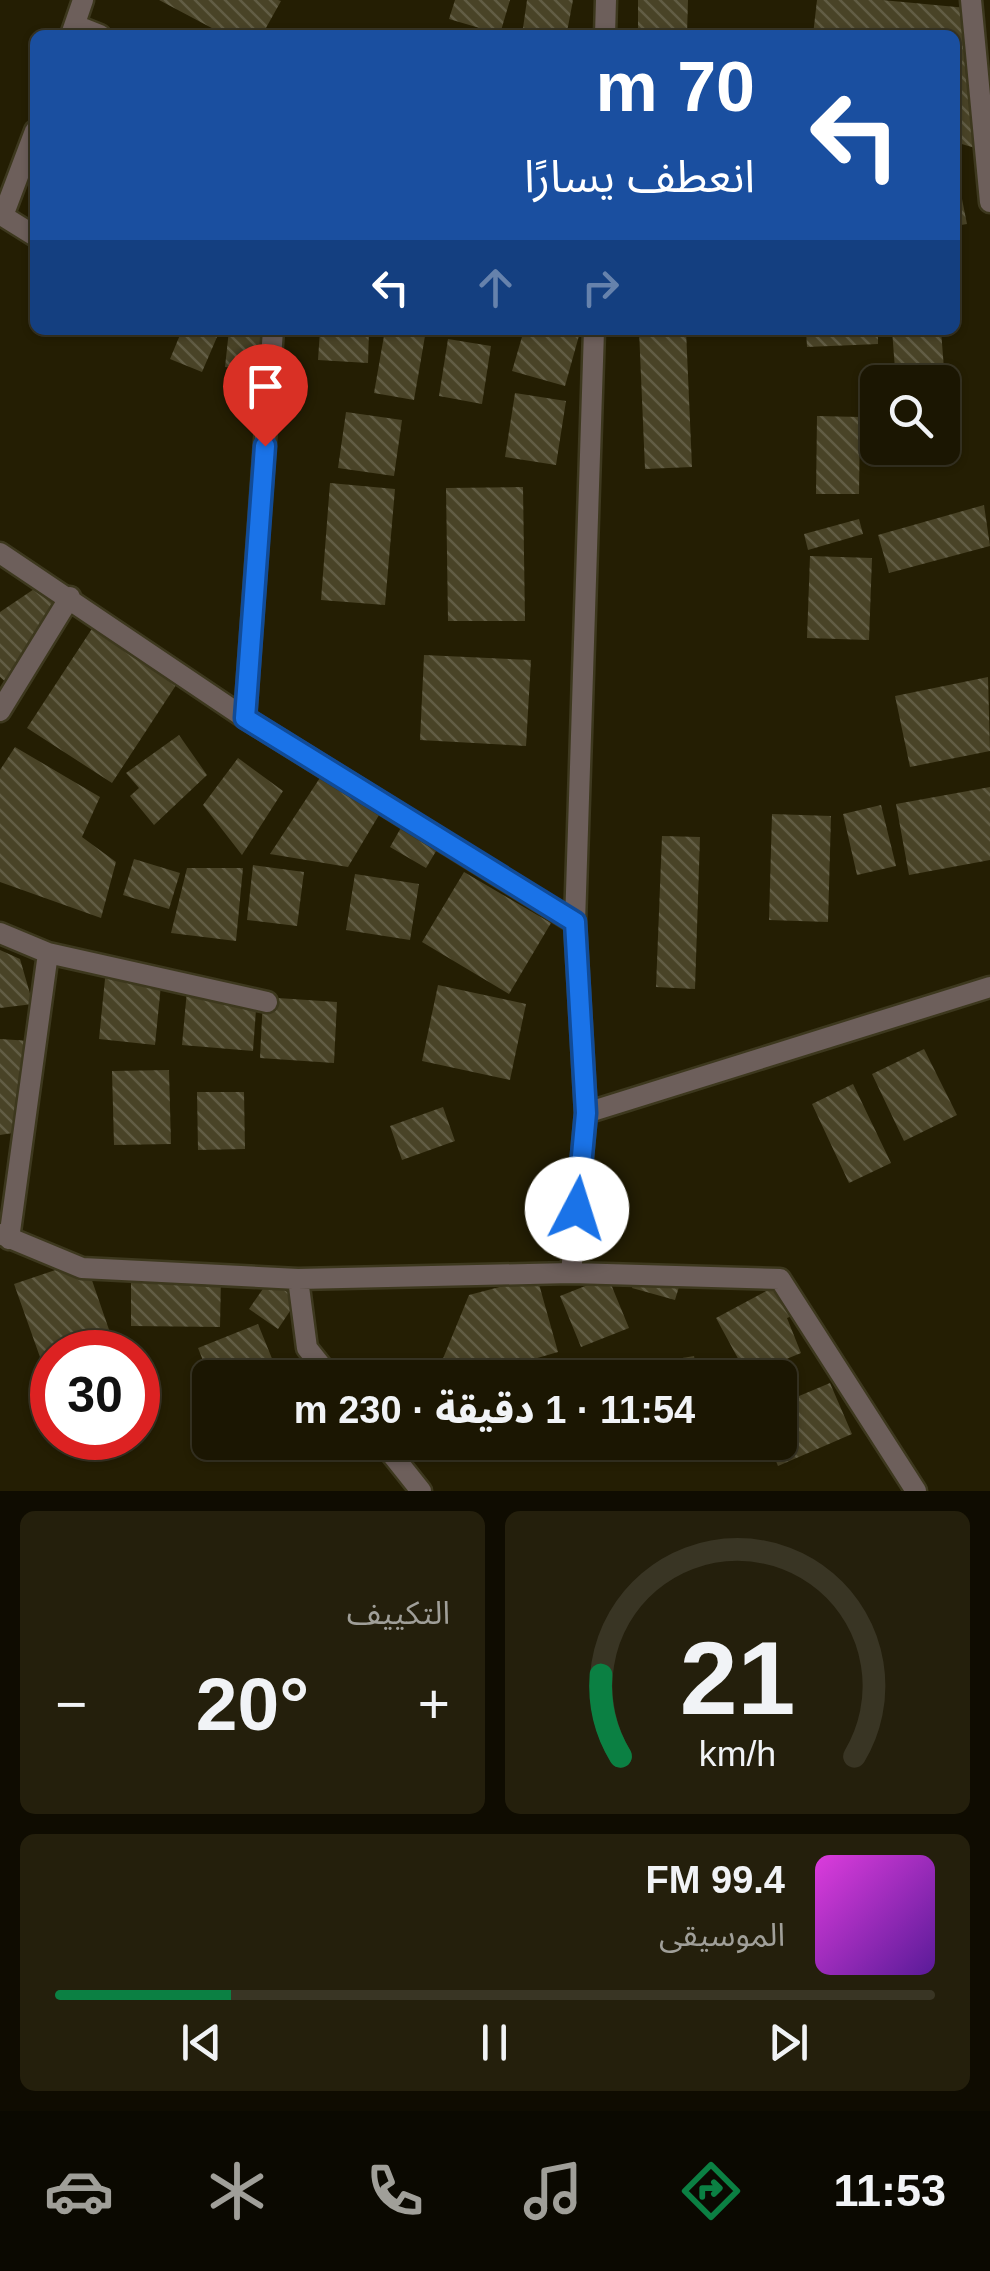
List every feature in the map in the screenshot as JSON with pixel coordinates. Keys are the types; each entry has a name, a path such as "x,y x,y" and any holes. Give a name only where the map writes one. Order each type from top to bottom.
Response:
{"street":[{"path":"73,30 84,0"},
{"path":"606,0 606,30"},
{"path":"971,0 990,202"},
{"path":"30,144 3,216 30,233"},
{"path":"245,718 274,335"},
{"path":"571,1272 586,1113 575,922 594,335"},
{"path":"0,553 245,718 575,922"},
{"path":"0,711 70,597"},
{"path":"0,933 48,953 266,1002"},
{"path":"48,953 5,1237 82,1268 298,1280 571,1272 780,1279 916,1491"},
{"path":"586,1113 990,987"},
{"path":"298,1280 308,1348 317,1360"},
{"path":"396,1460 421,1491"}],"building":[{"path":"159,0 281,1 265,30 216,30"},
{"path":"455,0 510,0 501,30 486,30 449,19"},
{"path":"527,0 573,0 567,30 523,30"},
{"path":"638,0 688,0 687,30 638,30"},
{"path":"817,0 882,0 967,8 975,148 960,144 960,30 814,30"},
{"path":"960,189 967,224 960,225"},
{"path":"180,335 218,335 202,372 170,359"},
{"path":"228,335 279,335 275,372 225,367"},
{"path":"320,335 369,335 368,363 318,360"},
{"path":"384,335 425,336 414,400 374,393"},
{"path":"523,335 579,335 565,386 512,371"},
{"path":"639,335 686,335 692,467 645,469"},
{"path":"806,335 878,335 878,344 807,347"},
{"path":"892,335 941,335 944,365 895,365"},
{"path":"448,339 491,346 482,404 439,396"},
{"path":"515,393 566,401 556,465 505,457"},
{"path":"346,412 402,420 394,476 338,468"},
{"path":"817,416 860,417 859,494 816,494"},
{"path":"330,483 395,489 385,605 321,600"},
{"path":"523,487 525,621 448,621 446,488"},
{"path":"984,505 990,546 889,573 878,535"},
{"path":"859,519 863,534 808,550 804,534"},
{"path":"810,556 872,558 869,640 807,638"},
{"path":"43,583 64,598 11,687 0,677 0,612"},
{"path":"97,621 182,676 112,783 27,728"},
{"path":"424,655 531,660 526,746 420,740"},
{"path":"988,677 990,751 910,767 895,696"},
{"path":"179,735 207,775 154,825 130,796 139,788 126,773"},
{"path":"15,747 100,797 82,837 116,862 101,918 0,882 0,770"},
{"path":"238,758 283,791 242,855 203,805"},
{"path":"329,764 388,800 348,867 270,854"},
{"path":"990,787 990,860 909,875 896,804"},
{"path":"881,805 896,866 857,875 843,814"},
{"path":"411,810 448,831 426,868 390,847"},
{"path":"772,814 831,816 828,922 769,920"},
{"path":"662,836 700,837 695,989 656,987"},
{"path":"134,859 180,873 169,909 123,895"},
{"path":"253,865 304,872 297,926 247,920"},
{"path":"187,868 243,868 236,941 171,933"},
{"path":"464,872 551,923 509,994 422,942"},
{"path":"355,874 419,884 410,940 346,930"},
{"path":"0,950 20,959 33,1004 0,1008"},
{"path":"106,969 162,975 155,1045 99,1039"},
{"path":"438,985 526,1004 510,1080 422,1061"},
{"path":"187,990 257,996 253,1051 182,1045"},
{"path":"263,997 337,1002 334,1063 260,1058"},
{"path":"0,1039 31,1041 19,1132 0,1135"},
{"path":"924,1049 957,1115 904,1141 872,1074"},
{"path":"169,1070 171,1144 114,1145 112,1071"},
{"path":"853,1084 891,1163 849,1183 812,1104"},
{"path":"197,1092 244,1092 245,1149 198,1150"},
{"path":"443,1107 455,1141 402,1160 390,1126"},
{"path":"85,1260 109,1330 30,1330 14,1284"},
{"path":"639,1265 682,1277 675,1300 632,1288"},
{"path":"131,1277 221,1278 220,1327 131,1326"},
{"path":"537,1277 558,1352 530,1360 442,1360 469,1295"},
{"path":"608,1277 629,1328 581,1347 560,1296"},
{"path":"269,1280 298,1299 278,1329 249,1309"},
{"path":"785,1281 797,1314 787,1318 801,1353 784,1360 739,1360 716,1318"},
{"path":"258,1324 273,1360 203,1360 198,1348"},
{"path":"830,1383 852,1434 797,1458 797,1397"}],"route":[{"path":"265,446 245,718 575,922 586,1113 577,1209"}]}
